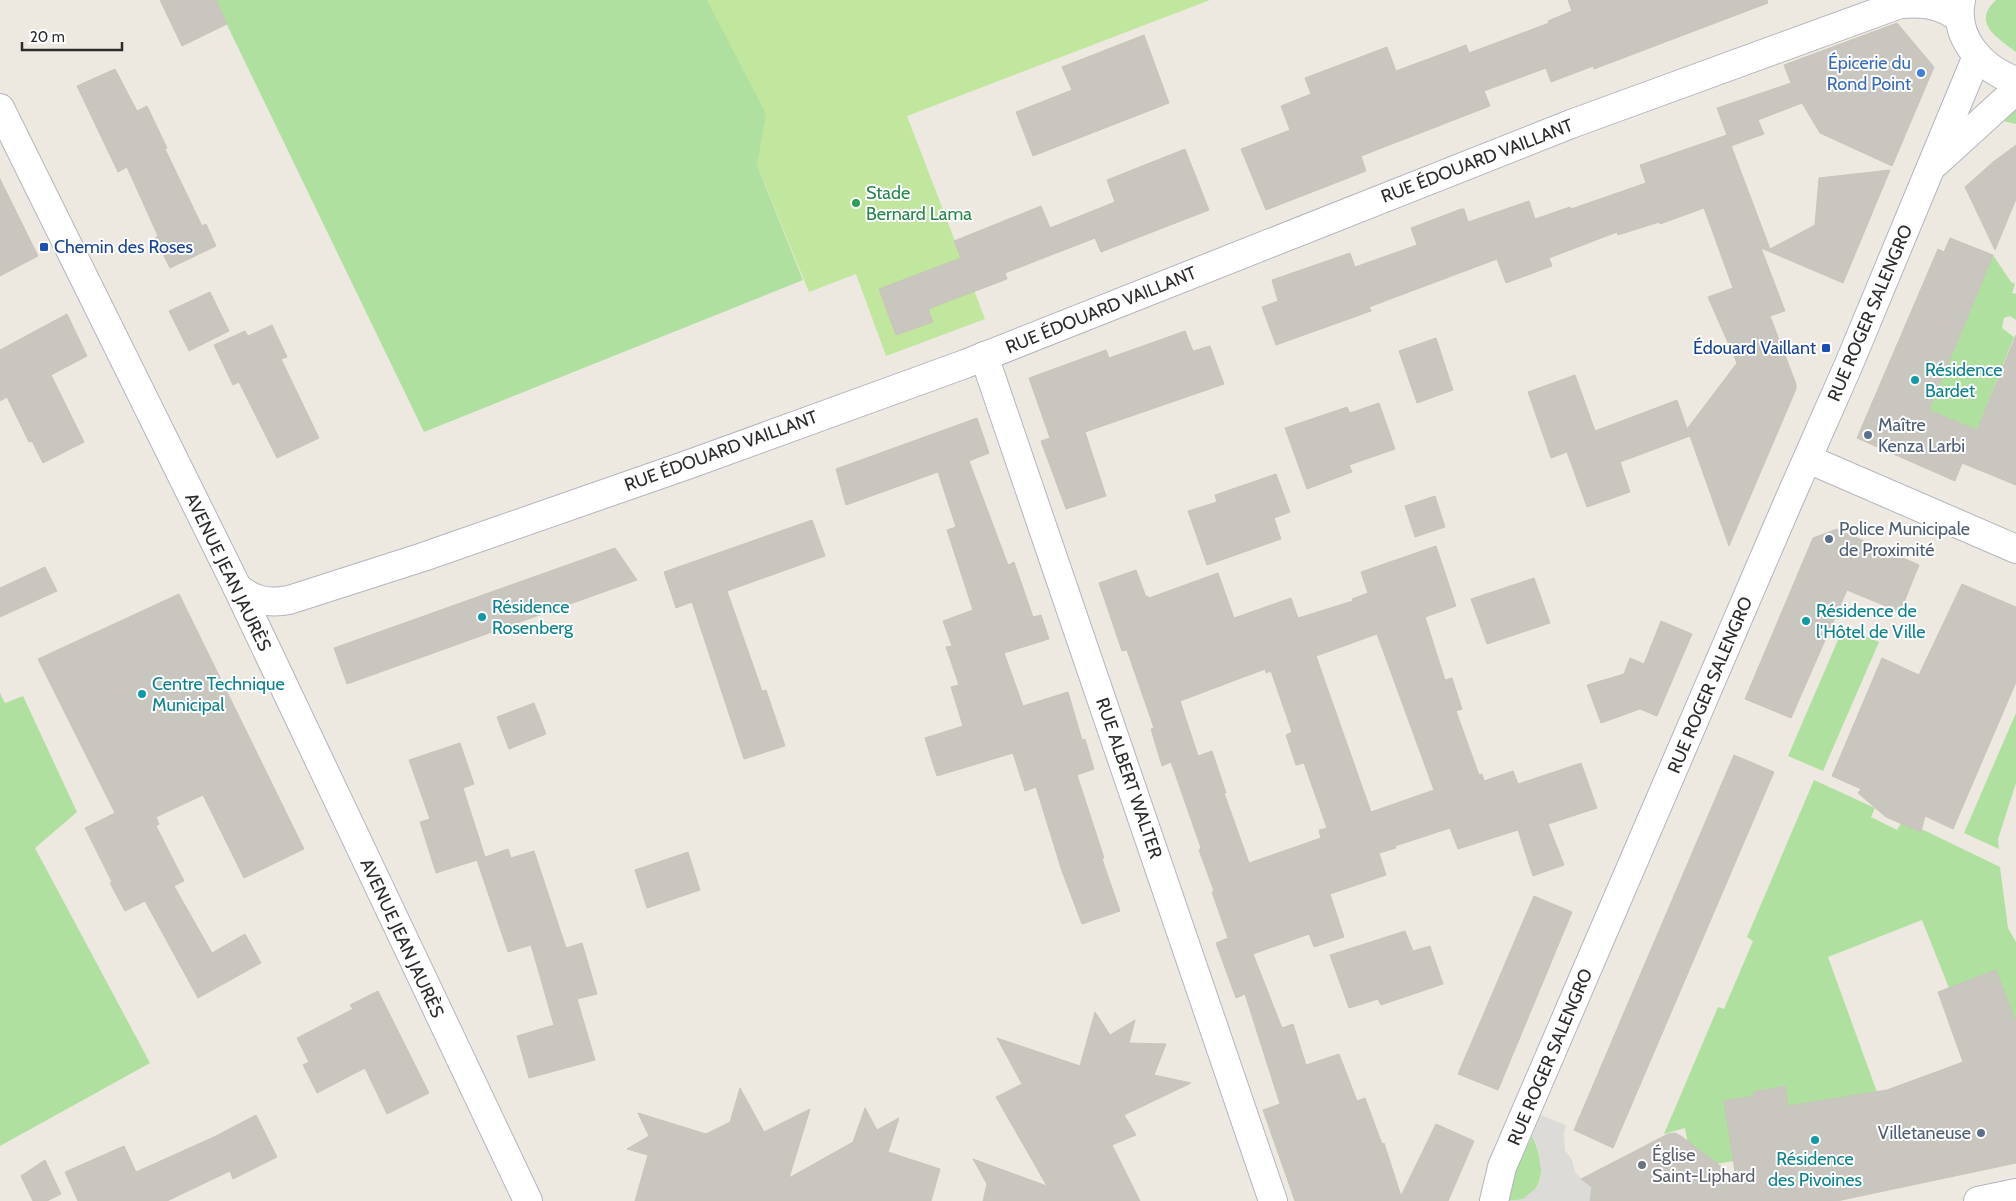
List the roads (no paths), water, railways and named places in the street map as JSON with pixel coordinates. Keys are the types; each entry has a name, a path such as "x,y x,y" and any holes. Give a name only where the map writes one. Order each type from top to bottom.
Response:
{"street":[{"name":"RUE ÉDOUARD VAILLANT","path":"237,587 245,594 258,600 275,602 290,600 423,557 687,465 984,356 1571,124 1900,4 1929,4 1944,8 1960,9"},
{"path":"1960,9 1964,35 1977,56 1994,70 2016,81"},
{"name":"RUE ROGER SALENGRO","path":"1494,1201 1502,1167 1788,500 1808,459 1977,56"},
{"name":"RUE ROGER SALENGRO","path":"1929,169 2016,90"},
{"name":"AVENUE JEAN JAURÈS","path":"0,108 237,587 528,1201"},
{"name":"RUE ALBERT WALTER","path":"984,356 1273,1201"},
{"path":"1808,459 2016,550"},
{"path":"1978,1201 2016,1193"}],"place":[{"name":"Épicerie du Rond Point","path":"1921,73"},
{"name":"Stade Bernard Lama","path":"856,203"},
{"name":"Chemin des Roses","path":"44,247"},
{"name":"Édouard Vaillant","path":"1826,348"},
{"name":"Résidence Bardet","path":"1915,380"},
{"name":"Maître Kenza Larbi","path":"1868,435"},
{"name":"Police Municipale de Proximité","path":"1829,539"},
{"name":"Résidence Rosenberg","path":"482,617"},
{"name":"Résidence de l'Hôtel de Ville","path":"1806,621"},
{"name":"Centre Technique Municipal","path":"142,694"},
{"name":"Villetaneuse","path":"1981,1133"},
{"name":"Résidence des Pivoines","path":"1815,1140"},
{"name":"Église Saint-Liphard","path":"1642,1165"}]}
